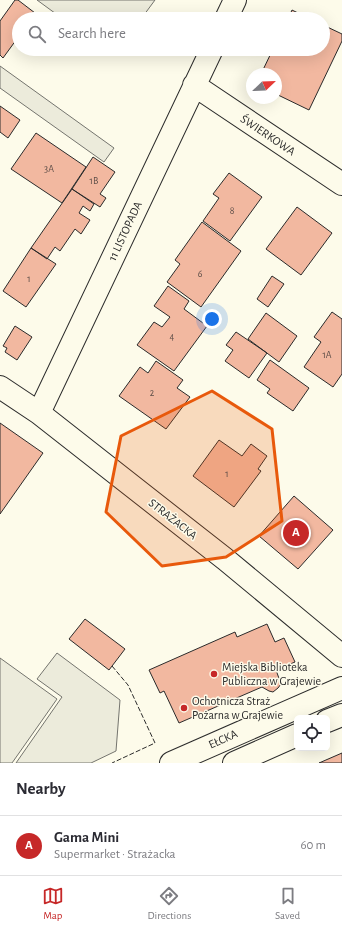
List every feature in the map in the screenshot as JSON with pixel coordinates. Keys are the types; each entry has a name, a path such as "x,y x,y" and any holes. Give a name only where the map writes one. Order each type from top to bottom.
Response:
{"street":[{"path":"229,12 235,0"},
{"name":"11 LISTOPADA","path":"39,413 208,56"},
{"name":"ŚWIERKOWA","path":"194,85 342,184"},
{"name":"STRAŻACKA","path":"0,387 39,413 225,559 342,656"},
{"name":"EŁCKA","path":"171,763 342,688"},
{"path":"330,720 342,715"},
{"path":"234,763 294,736"}],"highlighted area":[{"path":"212,391 272,429 282,521 226,557 162,566 106,512 121,436"}],"shaded area":[{"path":"37,0 155,0 146,12 53,12"},
{"path":"0,66 114,148 104,162 0,88"},
{"path":"57,653 120,700 116,751 91,763 16,763 62,697 37,679"},
{"path":"0,658 57,699 12,763 0,763"}],"building":[{"path":"15,0 18,0 34,12 12,12 12,46 3,58 0,55 0,21"},
{"path":"330,28 342,34 342,41 309,110 282,97 282,68 264,68 270,56 330,56"},
{"path":"0,106 20,120 8,138 0,132"},
{"path":"36,133 86,167 62,203 11,169"},
{"path":"93,157 115,172 100,194 106,198 100,207 72,189"},
{"path":"229,173 262,197 230,241 203,221 219,198 213,194"},
{"path":"72,189 94,204 90,211 83,206 79,213 90,220 81,234 75,229 60,251 55,247 47,259 31,248"},
{"path":"297,207 332,233 301,275 266,249"},
{"path":"202,222 241,251 201,307 167,282 180,264 175,260"},
{"path":"31,248 56,264 26,307 3,291"},
{"path":"272,276 284,284 268,307 257,299"},
{"path":"168,286 189,301 184,309 207,326 174,371 137,345 154,322 162,327 170,317 154,306"},
{"path":"332,312 342,319 342,374 333,387 304,367 321,342 314,337"},
{"path":"266,313 297,336 279,362 248,339"},
{"path":"15,326 32,337 17,360 5,352 7,348 3,346"},
{"path":"236,332 267,353 249,378 225,361 233,350 226,345"},
{"path":"270,360 309,388 293,411 267,393 270,389 257,380"},
{"path":"156,361 183,380 177,388 190,397 166,429 119,396 140,367 148,373"},
{"path":"0,423 43,453 0,514"},
{"path":"219,440 242,456 251,444 267,456 258,469 261,471 234,507 193,476"},
{"path":"294,496 333,530 298,569 259,536"},
{"path":"85,619 125,649 109,670 69,639"},
{"name":"Miejska Biblioteka Publiczna w Grajewie","path":"267,624 275,642 284,638 295,662 276,670 281,684 278,688 273,692 262,687 179,723 164,691 160,693 149,670 235,632 237,637"},
{"path":"342,753 342,763 319,763"}],"fence":[{"path":"112,666 128,685 155,743 112,763"}],"place":[{"name":"Gama Mini","path":"296,533"},
{"name":"Miejska Biblioteka Publiczna w Grajewie","path":"214,674"},
{"name":"Ochotnicza Straż Pożarna w Grajewie","path":"184,708"}]}
